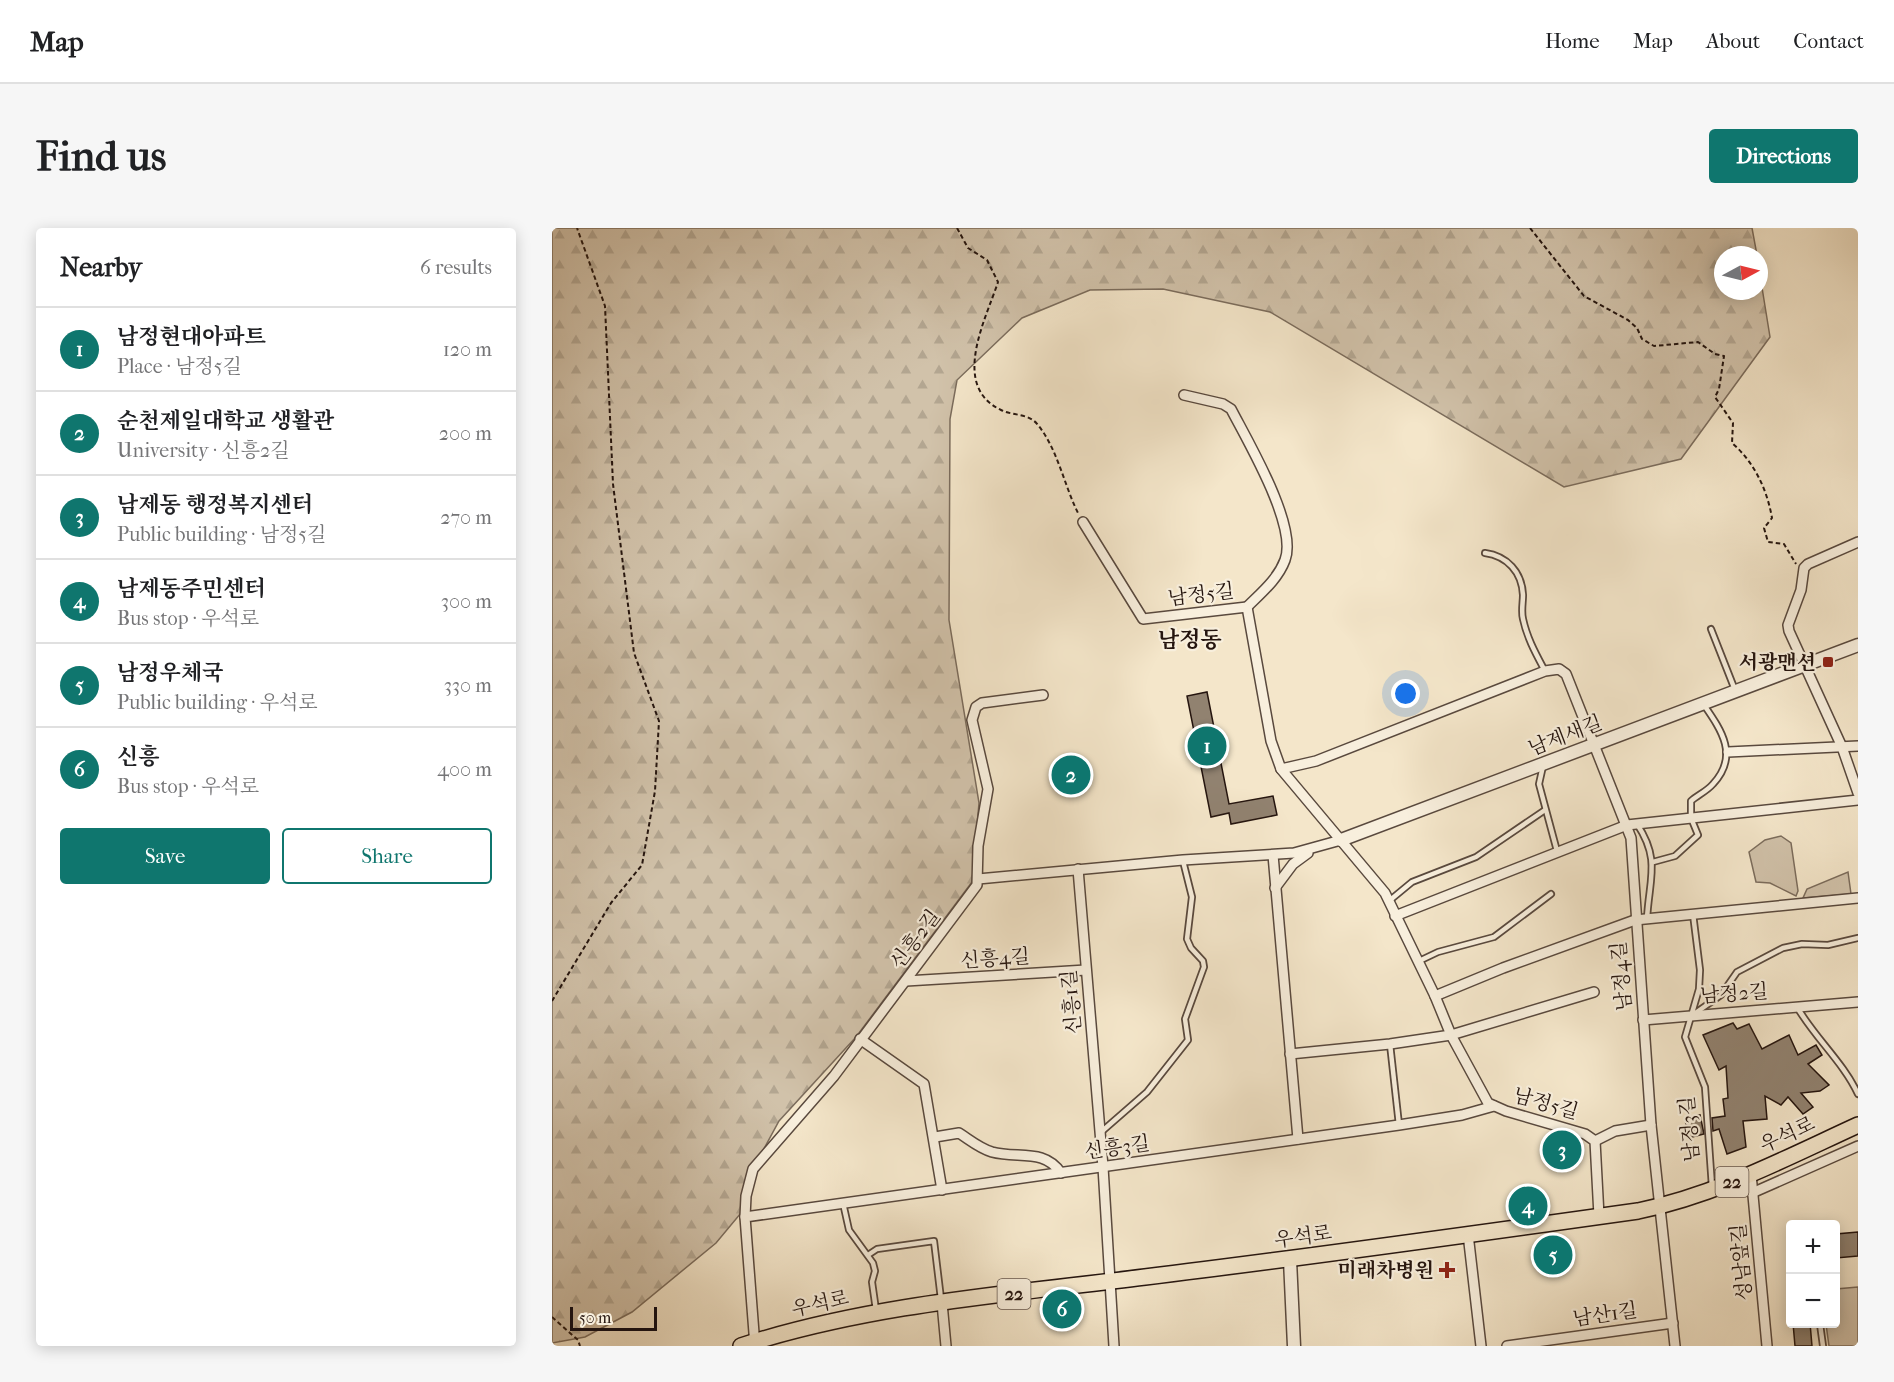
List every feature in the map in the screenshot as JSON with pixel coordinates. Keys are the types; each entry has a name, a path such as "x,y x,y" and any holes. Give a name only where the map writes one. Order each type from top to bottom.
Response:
{"main road":[{"name":"우석로","path":"750,1345 877,1313 942,1303 1290,1260 1660,1206 1712,1190 1858,1125"}],"street":[{"path":"1184,395 1223,404 1231,409 1286,521 1287,557 1268,586 1247,607"},
{"name":"남정5길","path":"1083,522 1143,619 1247,607 1271,741 1281,769 1379,883 1435,996 1451,1035 1488,1102 1494,1107 1585,1134 1595,1141 1599,1216"},
{"path":"1858,542 1808,564 1788,625 1803,668 1842,747 1858,793"},
{"name":"남제새길","path":"1341,840 1803,668 1858,645"},
{"name":"남정4길","path":"1545,671 1559,669 1566,674 1632,824 1635,920 1651,1125 1675,1346"},
{"path":"1281,769 1316,761 1545,671"},
{"name":"신흥2길","path":"745,1217 747,1189 753,1169 834,1076 970,896 978,879 978,846 988,789 972,720 976,707 982,703 1043,695"},
{"path":"1728,752 1858,746"},
{"path":"1395,916 1557,851 1632,824 1858,800"},
{"path":"978,879 1183,860 1273,855 1315,849 1341,840"},
{"path":"1275,888 1293,864 1315,849"},
{"path":"1273,855 1298,1139 1462,1115 1494,1107"},
{"name":"신흥1길","path":"1078,869 1103,1167 1114,1346"},
{"path":"1435,996 1503,968 1635,920 1858,898"},
{"name":"신흥4길","path":"906,981 1086,970"},
{"path":"1290,1054 1451,1035 1594,992"},
{"name":"남정2길","path":"1691,1016 1858,1002"},
{"path":"1643,1020 1691,1016"},
{"path":"860,1039 924,1084 942,1190"},
{"path":"1595,1141 1616,1131 1651,1125"},
{"path":"934,1137 959,1133 979,1147 994,1152 1046,1158 1054,1163 1061,1173"},
{"name":"신흥3길","path":"745,1217 1298,1139"},
{"path":"1752,1193 1858,1146"},
{"name":"성남앞길","path":"1750,1174 1767,1346"},
{"path":"745,1217 750,1345"},
{"path":"1468,1234 1481,1346"},
{"path":"1290,1260 1294,1346"},
{"path":"942,1303 946,1346"},
{"name":"남산1길","path":"1507,1346 1673,1323"}],"lane":[{"path":"1485,553 1501,557 1519,575 1522,584 1522,616 1533,649 1545,671"},
{"path":"1711,629 1736,693"},
{"path":"1653,862 1675,856 1698,835 1691,818 1691,801 1715,782 1726,763 1728,752 1725,738 1704,705"},
{"path":"1544,763 1539,784 1557,851"},
{"path":"1389,901 1412,882 1476,857 1545,810"},
{"path":"1632,824 1651,848 1653,862 1647,919"},
{"path":"1100,1132 1147,1092 1188,1040 1185,1019 1204,967 1203,961 1187,939 1192,897 1183,860"},
{"path":"1417,962 1438,952 1494,937 1551,894"},
{"name":"남정3길","path":"1693,914 1700,970 1685,1037 1705,1087 1712,1190"},
{"name":"남정2길","path":"1691,1016 1721,995 1737,972 1783,948 1803,944 1828,945 1858,938"},
{"path":"1797,1007 1817,1038 1851,1078 1858,1094"},
{"path":"1390,1044 1399,1125"},
{"path":"843,1203 849,1230 868,1255 875,1271 872,1282 877,1313"},
{"path":"868,1255 877,1249 934,1241 942,1303"},
{"path":"1821,1328 1823,1346"}],"path":[{"path":"552,1001 611,903 642,865 655,791 659,721 634,653 613,483 604,306 577,228"},
{"path":"957,228 968,248 987,260 998,282 974,351 972,367 984,397 1000,410 1030,418 1038,424 1056,458 1071,500 1083,522"},
{"path":"1530,228 1584,296 1628,320 1637,328 1642,339 1654,346 1698,342 1715,354 1724,356 1719,389 1715,397 1733,423 1732,443 1745,454 1768,495 1772,518 1764,528 1768,542 1784,544 1803,576"},
{"path":"552,1317 578,1340 580,1346"}],"green space":[{"path":"552,228 1752,228 1755,246 1714,246 1714,300 1764,300 1770,337 1681,459 1564,487 1270,312 1163,289 1090,290 1022,318 957,380 950,419 949,620 979,803 972,882 856,1037 779,1121 753,1169 746,1207 716,1243 632,1312 585,1337 552,1343"},
{"path":"1781,836 1791,843 1798,891 1796,896 1770,883 1756,882 1749,852 1765,840"},
{"path":"1848,872 1851,894 1803,898 1807,889"},
{"path":"1858,1287 1858,1346 1829,1346 1827,1328 1840,1328 1840,1289"}],"building":[{"path":"1207,692 1229,804 1273,796 1277,815 1231,824 1229,813 1211,817 1187,696"},
{"path":"1733,1023 1737,1029 1749,1024 1762,1049 1789,1035 1798,1055 1816,1045 1822,1055 1808,1064 1829,1085 1820,1091 1801,1093 1813,1107 1803,1114 1788,1097 1781,1105 1765,1096 1767,1119 1743,1121 1746,1147 1727,1154 1719,1129 1713,1131 1712,1118 1725,1116 1723,1099 1728,1098 1726,1066 1719,1070 1703,1035"},
{"path":"1700,1115 1704,1134 1688,1138 1685,1118"},
{"path":"1858,1232 1858,1256 1840,1258 1840,1234"},
{"path":"1793,1328 1810,1328 1812,1346 1795,1346"}],"place":[{"name":"서광맨션","path":"1828,662"},
{"name":"남정현대아파트","path":"1207,746"},
{"name":"순천제일대학교 생활관","path":"1071,775"},
{"name":"남제동 행정복지센터","path":"1562,1150"},
{"name":"남제동주민센터","path":"1528,1206"},
{"name":"남정우체국","path":"1553,1255"},
{"name":"미래차병원","path":"1447,1270"},
{"name":"신흥","path":"1062,1309"}],"district":[{"name":"남정동","path":"1190,639"}]}
